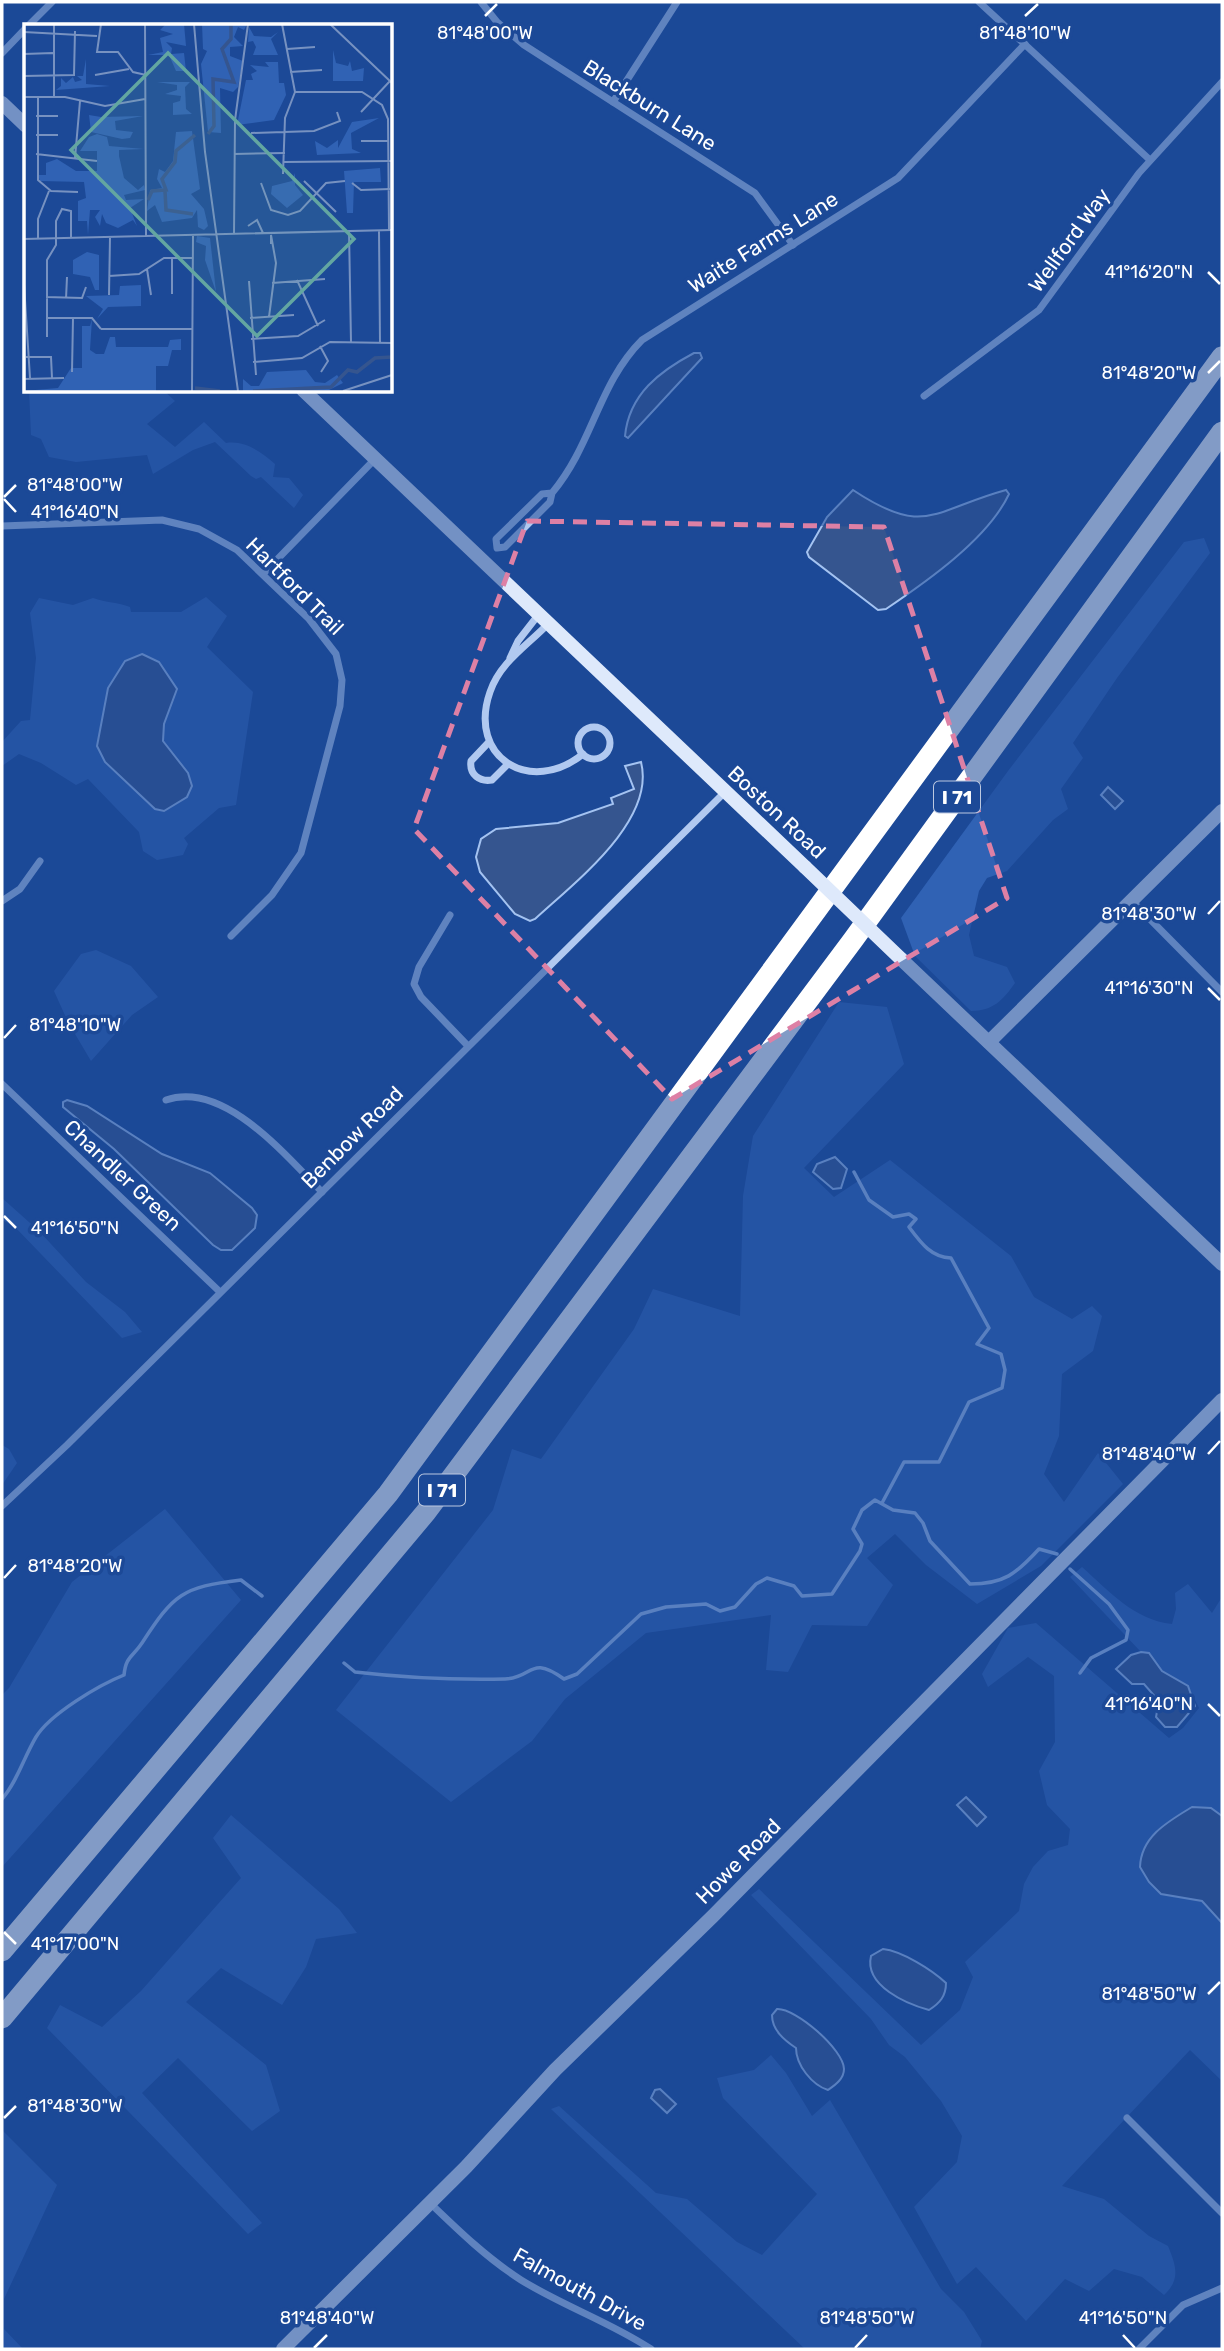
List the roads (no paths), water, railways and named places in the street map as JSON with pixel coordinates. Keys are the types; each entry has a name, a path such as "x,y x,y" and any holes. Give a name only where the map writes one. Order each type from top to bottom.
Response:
{"highway":[{"name":"I 71","path":"2,1951 388,1494 1222,356"},
{"name":"I 71","path":"2,2018 426,1512 853,940 1222,432"}],"street":[{"path":"30,24 52,2"},
{"name":"Blackburn Lane","path":"481,2 497,22 524,45 755,193 793,245"},
{"path":"613,102 677,2"},
{"path":"979,2 1150,160"},
{"path":"2,53 24,30"},
{"name":"Waite Farms Lane","path":"483,562 496,548 496,539 542,495 552,493 575,464 612,379 632,351 651,333 912,167 1025,44"},
{"name":"Wellford Way","path":"924,396 1039,310 1150,160 1222,82"},
{"path":"2,103 24,124"},
{"name":"Boston Road","path":"305,392 1222,1264"},
{"path":"263,574 375,459"},
{"name":"Hartford Trail","path":"2,526 162,520 199,529 219,538 263,574 325,635 336,654 342,680 340,706 301,853 272,895 231,936"},
{"path":"510,659 527,647 544,618"},
{"path":"544,618 518,641 490,692 485,722 488,743 507,765 536,771 568,766 583,754"},
{"path":"592,727 606,733 610,743 602,756 592,759 583,754 578,745 583,731 592,727"},
{"path":"488,743 471,761 475,775 483,780 492,780 507,765"},
{"name":"Benbow Road","path":"2,1506 726,792"},
{"path":"989,1042 1222,811"},
{"path":"2,901 20,890 40,861"},
{"path":"1133,902 1222,992"},
{"path":"450,915 415,975 414,984 421,998 468,1046"},
{"name":"Chandler Green","path":"2,1084 220,1292"},
{"path":"166,1100 180,1095 196,1097 242,1117 257,1127 322,1192"},
{"name":"Howe Road","path":"283,2349 429,2203 555,2070 713,1916 1222,1401"},
{"path":"1127,2118 1222,2213"},
{"name":"Falmouth Drive","path":"429,2203 480,2251 523,2281 622,2330 651,2349"},
{"path":"1139,2349 1183,2305 1222,2288"}],"waterway":[{"path":"854,1172 869,1200 893,1217 909,1214 916,1219 909,1227 922,1244 938,1255 951,1258 989,1328 977,1344 1001,1354 1005,1370 1002,1388 969,1402 939,1462 904,1462 882,1503"},
{"path":"344,1663 355,1672 449,1679 514,1678 532,1669 544,1668 564,1679 577,1674 641,1614 666,1607 706,1604 720,1611 735,1607 756,1584 767,1578 794,1586 802,1596 832,1594 860,1551 862,1544 853,1529 862,1510 875,1500 893,1510 915,1513 923,1523 930,1541 970,1584 992,1582 1009,1576 1039,1549 1057,1554"},
{"path":"1070,1569 1109,1604 1128,1630 1126,1640 1091,1658 1080,1673"},
{"path":"2,1799 43,1728 76,1701 124,1675 126,1664 172,1603 192,1590 241,1580 262,1596"}]}
